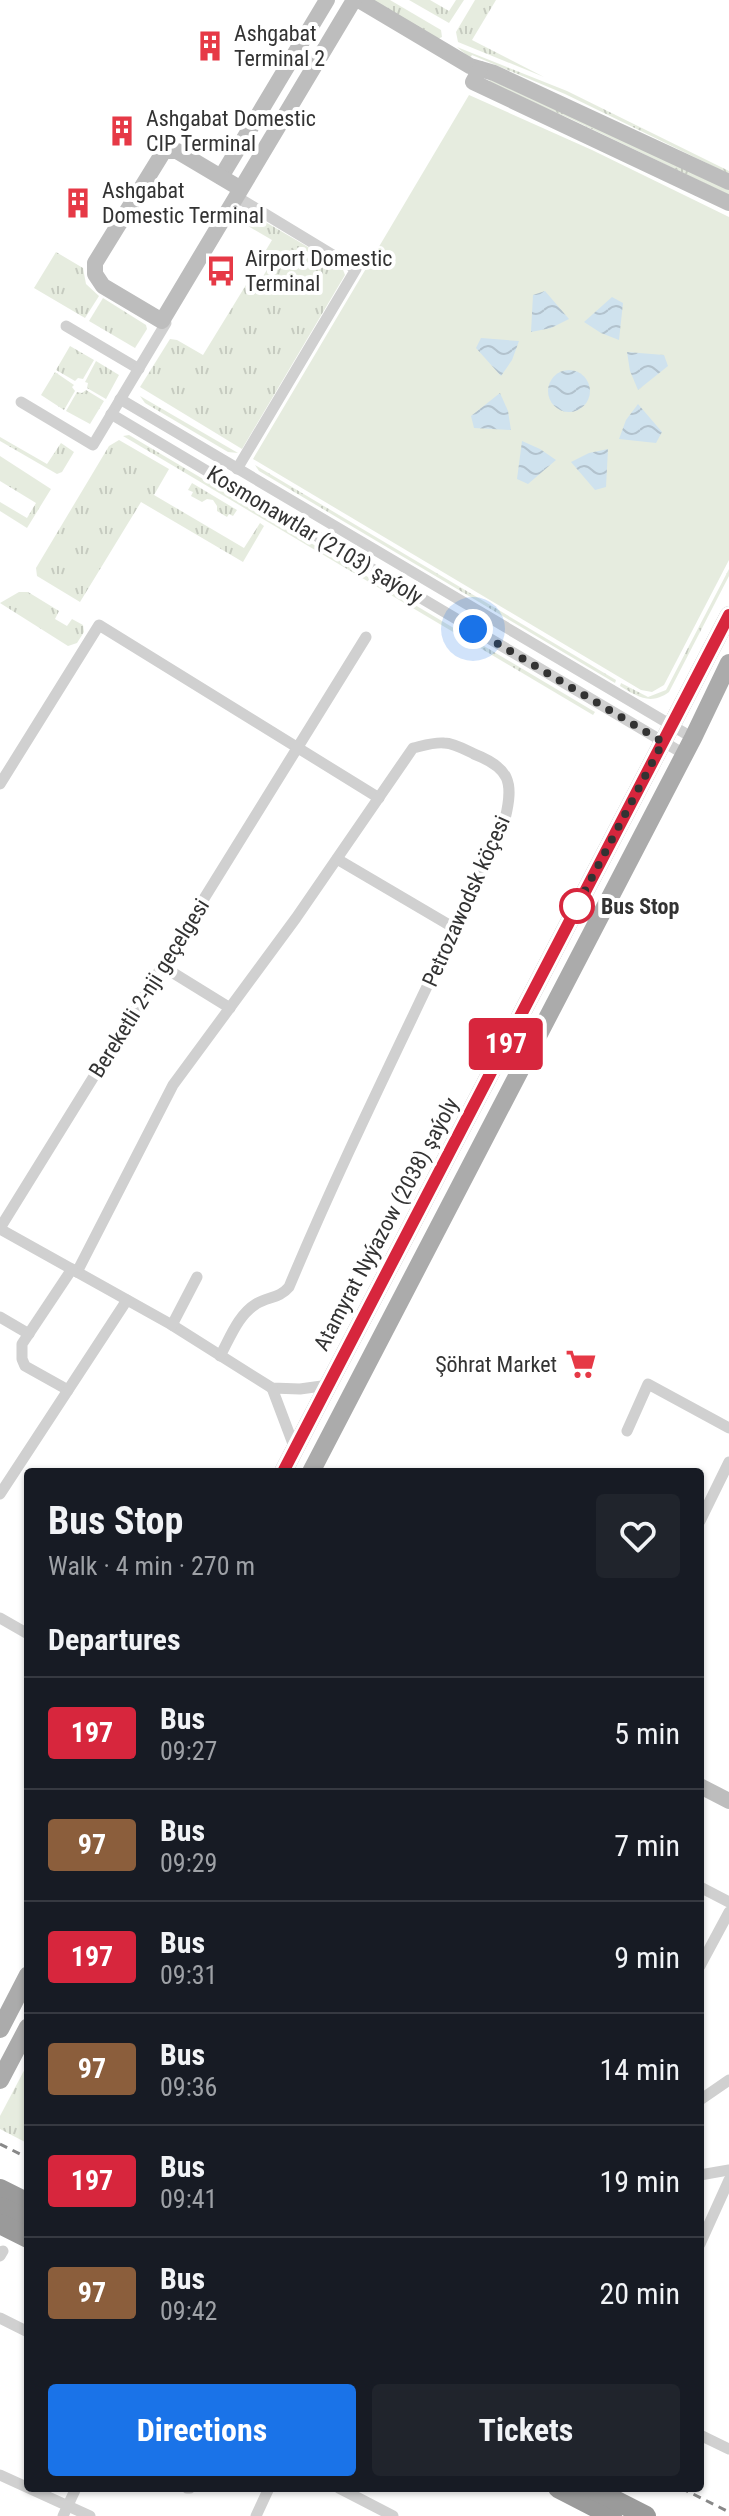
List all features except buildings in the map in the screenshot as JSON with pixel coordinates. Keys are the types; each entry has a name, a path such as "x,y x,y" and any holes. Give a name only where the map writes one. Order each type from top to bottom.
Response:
{"highway":[{"path":"0,2189 24,2201"},
{"path":"0,2207 24,2219"},
{"path":"0,2224 24,2236"},
{"path":"566,2492 612,2516"},
{"path":"599,2492 646,2516"}],"main road":[{"name":"Atamyrat Nyýazow (2038) şaýoly","path":"285,1468 729,615"},
{"name":"Atamyrat Nyýazow (2038) şaýoly","path":"313,1468 729,663"},
{"path":"0,2029 24,1983"},
{"path":"0,2080 24,2035"}],"street":[{"path":"221,177 327,0"},
{"path":"162,321 356,0 470,66 476,76 729,203"},
{"path":"476,76 507,79 729,182"},
{"path":"21,402 93,445 166,323 99,282 95,263 164,151 177,151 221,177 239,193 356,269 237,469"},
{"path":"66,326 139,369"},
{"name":"Kosmonawtlar (2103) şaýoly","path":"120,399 688,746"},
{"name":"Kosmonawtlar (2103) şaýoly","path":"111,414 688,746"},
{"path":"0,784 99,625 379,798"},
{"name":"Bereketli 2-nji geçelgesi","path":"0,1229 366,637"},
{"name":"Petrozawodsk köçesi","path":"29,1334 74,1271 173,1085 337,859 413,748 446,743 491,761 502,769 509,782 509,801 505,819 456,929 324,1204 289,1287 282,1295 257,1304 244,1314 220,1356"},
{"path":"337,859 456,929"},
{"path":"162,966 230,1008"},
{"path":"0,1229 172,1325 272,1388 300,1389 329,1385"},
{"path":"172,1325 197,1277"},
{"path":"0,1494 127,1300"},
{"path":"0,1317 29,1334 22,1344 25,1366 68,1390"},
{"path":"627,1431 648,1384 729,1428"},
{"path":"272,1388 295,1449"},
{"path":"704,1513 729,1462"},
{"path":"0,1618 24,1632"},
{"path":"704,1788 729,1801"},
{"path":"704,1889 729,1902"},
{"path":"704,1959 729,1912"},
{"path":"704,2097 729,2080"},
{"path":"704,2174 729,2170"},
{"path":"704,2235 729,2180"},
{"path":"0,2318 24,2330"},
{"path":"704,2437 729,2449"},
{"path":"0,2475 24,2488"},
{"path":"31,2492 65,2511 90,2516"},
{"path":"65,2511 74,2492"},
{"path":"256,2516 267,2492"},
{"path":"347,2492 393,2516"}],"green space":[{"path":"370,0 390,0 441,30 442,37 438,39"},
{"path":"409,0 430,0 449,11 456,0 464,0 449,23"},
{"path":"475,0 496,0 472,40 544,77 458,42 456,32"},
{"path":"457,47 567,91 729,171 729,174 565,94 472,55 470,58"},
{"path":"489,79 729,189 729,195 490,84"},
{"path":"469,95 592,150 729,217 729,560 664,685 652,692 641,690 253,459"},
{"path":"240,209 342,267 345,275 242,449 140,387 170,339 203,355 249,280 258,285 272,261 263,255 272,240 236,219"},
{"path":"56,252 83,268 86,284 99,296 85,318 34,288"},
{"path":"103,298 146,325 147,329 135,348 89,321"},
{"path":"70,346 94,360 83,379 75,381 56,370"},
{"path":"96,361 119,375 106,399 87,388 88,383 85,382"},
{"path":"55,372 74,385 75,391 64,410 41,395"},
{"path":"86,390 104,401 90,424 66,411 77,392"},
{"path":"140,396 238,453 228,452 145,403"},
{"path":"129,435 595,712 593,715 123,436"},
{"path":"0,437 47,464 61,443 74,452 62,472 57,474 0,441"},
{"path":"119,440 169,469 154,495 244,548 260,523 264,526 243,562 141,502 80,602 37,576 36,568 109,446"},
{"path":"0,456 51,489 27,528 0,511 0,502 27,518 36,503 0,481"},
{"path":"255,465 616,680 615,683 259,471"},
{"path":"192,483 237,510 233,516 229,514 227,517 217,511 213,500 202,502 191,496 193,492 188,490"},
{"path":"729,569 729,576 669,692 650,699 620,686 621,683 648,697 666,690"},
{"path":"19,592 28,592 59,611 55,619 67,626 72,619 83,625 84,632 77,643 68,646 0,603"},
{"path":"24,2071 24,2141 0,2129 0,2116"}],"water":[{"path":"545,291 569,319 551,328 531,332 533,295"},
{"path":"612,297 623,303 619,340 584,322"},
{"path":"481,338 519,341 512,360 501,376 476,348"},
{"path":"627,352 664,355 668,366 638,390 630,371"},
{"path":"569,370 584,376 590,391 584,406 569,412 554,406 548,391 554,376"},
{"path":"500,393 508,411 511,430 474,428 471,416"},
{"path":"638,404 662,432 656,443 619,439 626,420"},
{"path":"522,441 556,460 528,484 517,479"},
{"path":"608,449 606,487 595,490 571,462 589,453"}],"railway":[{"path":"0,2144 24,2156"},
{"path":"689,2492 729,2512"}],"bus line":[{"name":"197","path":"285,1468 729,615"}],"place":[{"name":"Ashgabat Terminal 2","path":"210,46"},
{"name":"Ashgabat Domestic CIP Terminal","path":"122,131"},
{"name":"Ashgabat Domestic Terminal","path":"78,203"},
{"name":"Airport Domestic Terminal","path":"221,271"},
{"name":"Bus Stop","path":"577,906"},
{"name":"Şöhrat Market","path":"581,1364"}],"route":[{"path":"473,629 663,742 577,906"}]}
